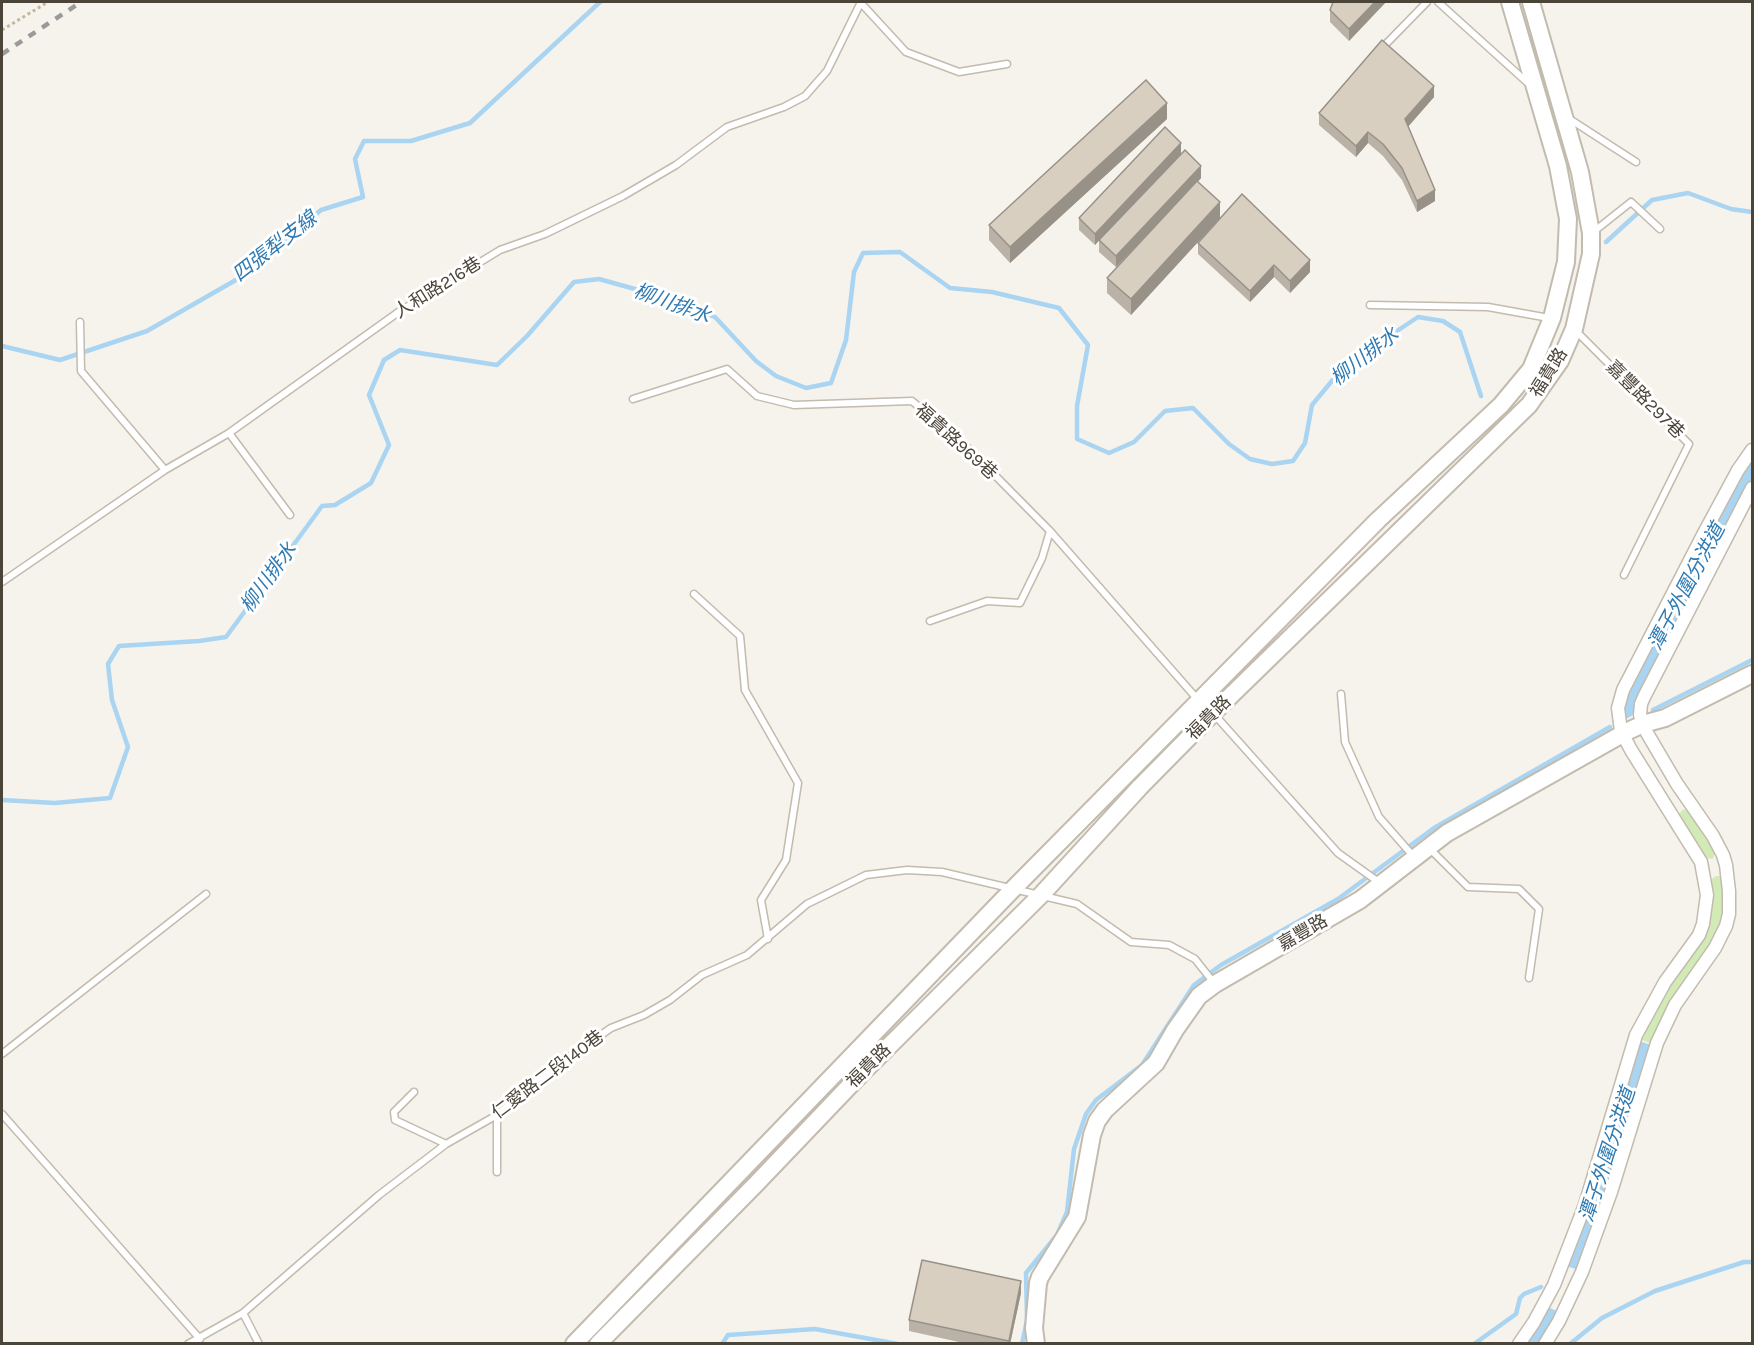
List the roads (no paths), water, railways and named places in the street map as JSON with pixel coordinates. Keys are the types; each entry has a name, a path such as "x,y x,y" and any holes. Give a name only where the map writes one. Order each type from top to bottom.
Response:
{"street":[{"name":"福貴路","path":"574,1344 1014,888 1378,520 1501,405 1531,369 1552,318 1566,262 1568,219 1558,166 1540,94 1510,2"},
{"name":"福貴路","path":"598,1344 860,1075 1042,894 1140,787 1529,405 1560,361 1574,328 1592,254 1591,233 1580,172 1566,116 1531,2"},
{"path":"1519,1344 1554,1285 1585,1205 1636,1035 1665,982 1699,935 1703,924 1707,899 1704,871 1695,849 1623,734 1618,708 1623,690 1738,470 1752,450"},
{"path":"1545,1344 1582,1272 1611,1192 1652,1053 1675,1005 1712,953 1726,926 1729,903 1726,863 1713,837 1677,784 1640,715 1641,704 1752,488"},
{"name":"嘉豐路","path":"1036,1344 1034,1328 1038,1283 1077,1217 1092,1135 1097,1121 1105,1110 1156,1063 1199,996 1215,984 1360,900 1447,833 1623,734 1643,724 1665,718 1752,674"},
{"path":"1704,871 1726,863"},
{"path":"1554,1285 1573,1293"}],"lane":[{"path":"860,2 906,52 959,72 1007,64"},
{"name":"人和路216巷","path":"2,582 165,470 229,433 400,311 500,250 545,234 623,196 676,165 727,127 784,107 805,96 827,71 860,2"},
{"path":"1383,47 1427,2"},
{"path":"1438,2 1540,94"},
{"path":"1551,103 1566,116 1636,162"},
{"path":"1591,233 1631,202 1660,230"},
{"path":"1370,305 1488,307 1552,318"},
{"path":"80,322 81,371 165,470"},
{"name":"嘉豐路297巷","path":"1574,328 1689,444 1624,575"},
{"name":"福貴路969巷","path":"633,399 727,369 757,396 794,405 912,401 968,448 1050,531 1198,701 1213,714 1338,853 1380,883"},
{"path":"229,433 290,515"},
{"path":"930,621 987,601 1020,603 1042,558 1050,531"},
{"path":"694,594 740,636 745,690 798,783 786,860 761,900 768,939"},
{"path":"1341,694 1345,742 1379,817 1414,858"},
{"path":"1428,848 1468,886 1518,889 1539,909 1529,978"},
{"name":"仁愛路二段140巷","path":"188,1344 243,1313 379,1195 447,1144 497,1115 538,1079 612,1028 662,1005 702,975 747,955 807,904 866,875 907,870 942,872 1077,904 1131,942 1169,945 1195,959 1215,984"},
{"path":"2,1054 206,894"},
{"path":"414,1092 394,1112 395,1120 447,1144"},
{"path":"2,1114 200,1339"},
{"path":"497,1115 497,1172"},
{"path":"243,1313 259,1344"}],"water":[{"path":"1752,456 1752,481 1641,693 1629,688 1745,466"},
{"path":"1639,1041 1651,1045 1612,1177 1579,1270 1566,1266"},
{"path":"1548,1307 1559,1312 1539,1343 1525,1344"}],"waterway":[{"name":"四張犁支線","path":"2,346 60,360 147,331 248,273 321,210 363,197 355,159 364,141 411,141 470,123 600,2"},
{"name":"柳川排水","path":"1606,242 1652,200 1688,193 1731,209 1752,212"},
{"name":"柳川排水","path":"2,800 55,803 110,798 128,747 112,700 108,664 119,646 226,637 322,506 335,505 371,483 389,445 369,395 384,360 400,350 497,365 527,336 574,282 599,279 660,296 715,317 756,361 776,376 806,388 831,383 846,340 854,272 863,253 900,252 950,288 992,292 1059,308 1088,345 1077,406 1077,439 1109,453 1134,442 1165,411 1193,408 1229,444 1250,459 1272,464 1293,461 1305,443 1312,405 1336,376 1376,345 1418,317 1443,321 1460,332 1481,396"},
{"path":"1653,710 1752,660"},
{"name":"潭子外圍分洪道","path":"1626,710 1643,671"},
{"path":"1022,1344 1027,1320 1026,1273 1057,1235 1067,1212 1074,1149 1086,1114 1096,1100 1142,1065 1194,985 1221,965 1338,899 1434,828 1610,727"},
{"path":"1570,1344 1602,1318 1655,1291 1744,1262 1752,1262"},
{"path":"1474,1344 1516,1314 1520,1298 1524,1294 1541,1287"},
{"path":"722,1344 728,1335 815,1329 898,1344"}],"railway":[{"path":"2,54 81,2"}]}
